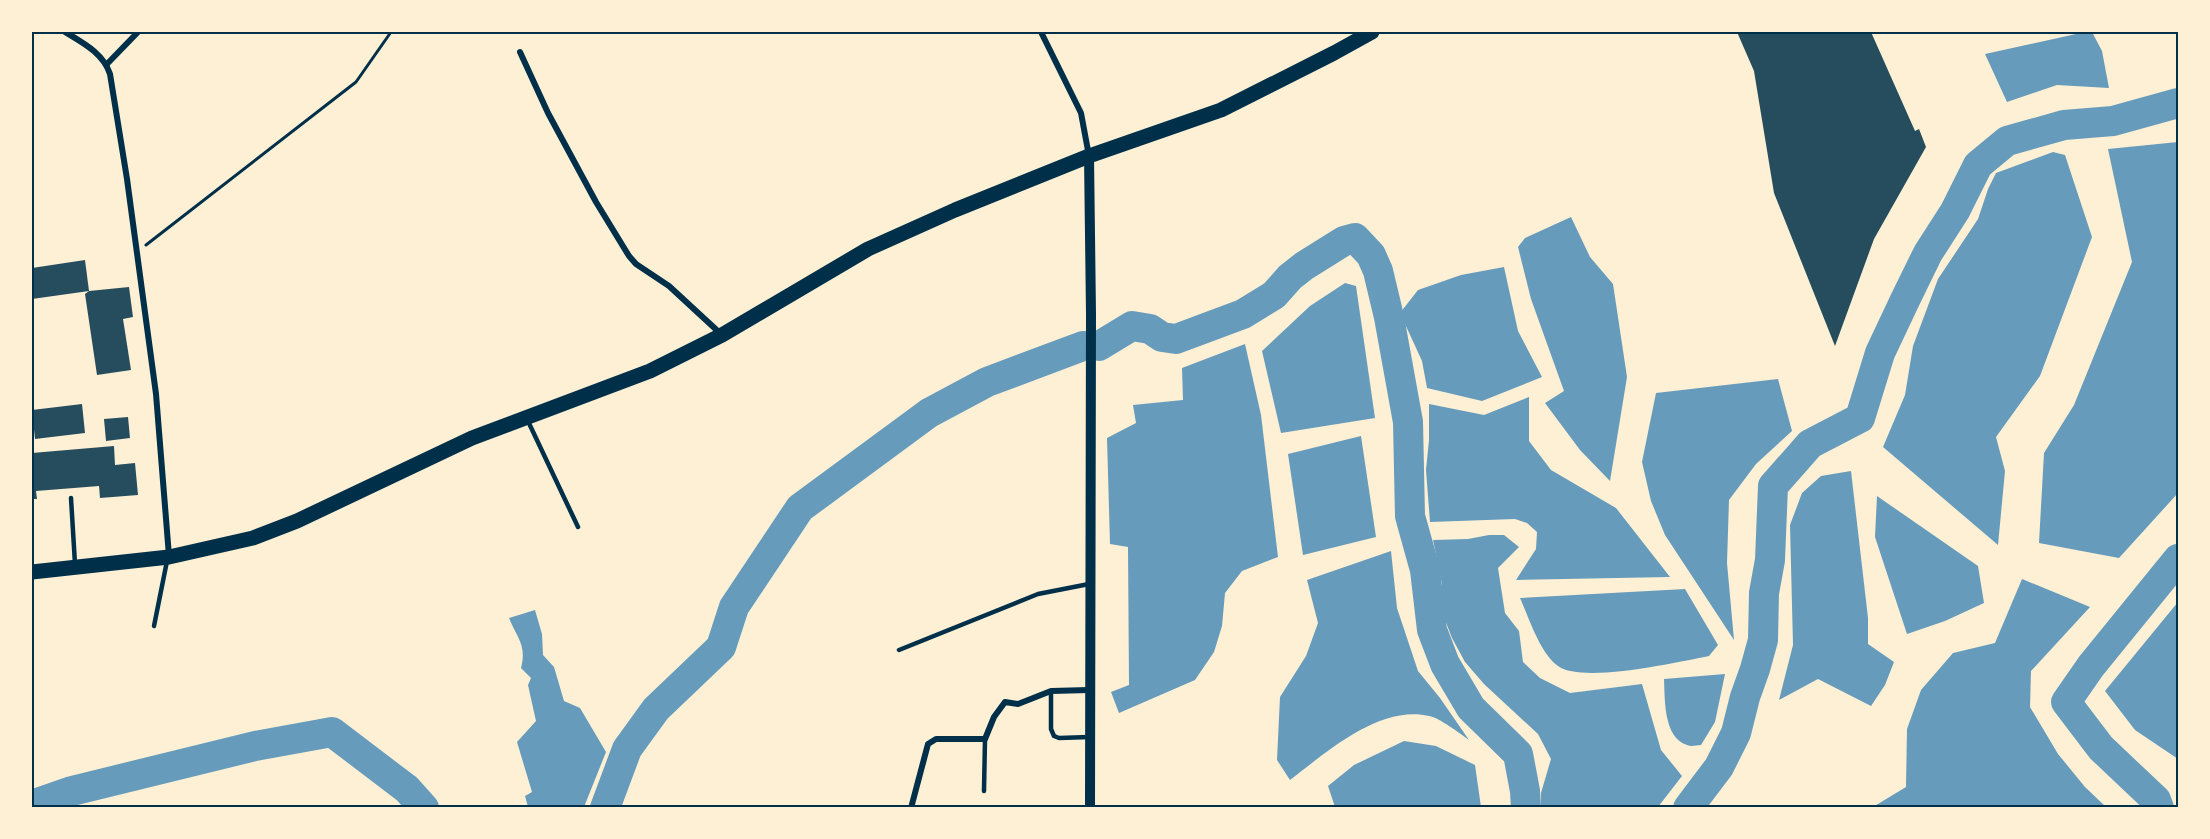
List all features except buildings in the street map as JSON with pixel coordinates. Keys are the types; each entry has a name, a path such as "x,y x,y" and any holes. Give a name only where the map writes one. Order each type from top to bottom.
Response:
{"main road":[{"path":"32,572 169,556 253,538 297,521 472,438 651,371 722,335 868,249 955,210 1089,156 1221,110 1372,32"}],"street":[{"path":"65,32 96,52 107,64 110,74 128,179 156,394 169,556"},
{"path":"107,64 138,32"},
{"path":"1041,32 1081,113 1089,156 1090,807"},
{"path":"520,52 548,113 596,202 629,256 636,264 669,285 722,335"},
{"path":"911,807 928,744 936,739 985,739 994,717 1005,702 1017,704 1051,692 1089,690"}],"lane":[{"path":"526,416 578,527"},
{"path":"71,498 76,567"},
{"path":"154,626 169,556"},
{"path":"899,650 1038,594 1089,584"},
{"path":"1051,692 1051,729 1054,736 1059,738 1089,737"},
{"path":"984,792 985,739"}],"path":[{"path":"137,252 356,82 391,32"}],"water":[{"path":"2092,32 2102,51 2109,88 2057,85 2007,102 1985,54"},
{"path":"2178,142 2178,493 2119,558 2039,543 2044,453 2074,405 2132,262 2108,149"},
{"path":"2053,152 2065,155 2092,237 2040,376 1996,437 2005,471 1998,545 1883,447 1905,395 1913,346 1938,279 1978,219 1996,173"},
{"path":"1571,217 1590,257 1613,284 1627,377 1610,481 1580,450 1545,403 1564,391 1531,299 1518,247 1525,238"},
{"path":"1504,267 1518,331 1542,377 1482,401 1427,388 1422,361 1400,313 1418,290 1461,275"},
{"path":"1345,283 1356,286 1375,418 1281,433 1262,351 1310,306"},
{"path":"1245,344 1261,415 1278,557 1242,571 1225,593 1222,626 1214,652 1195,680 1119,713 1111,692 1129,685 1128,547 1110,544 1107,438 1136,423 1133,405 1183,400 1182,368"},
{"path":"1778,379 1792,431 1756,464 1729,500 1727,563 1734,640 1665,535 1651,501 1642,462 1656,393"},
{"path":"1529,397 1529,441 1551,470 1616,508 1670,577 1516,580 1536,549 1537,532 1527,523 1515,519 1430,522 1426,470 1429,404 1484,415"},
{"path":"1361,436 1376,537 1303,555 1288,454"},
{"path":"1851,471 1868,618 1868,644 1894,662 1885,685 1871,706 1818,679 1779,700 1793,645 1790,525 1802,493 1821,476"},
{"path":"1877,496 1978,566 1984,603 1945,621 1907,634 1875,537"},
{"path":"1504,535 1519,547 1498,568 1505,613 1519,631 1523,662 1540,678 1570,693 1642,684 1661,750 1682,776 1658,807 1541,807 1541,793 1551,759 1538,734 1484,684 1465,662 1452,638 1440,607 1442,584 1433,540 1468,539"},
{"path":"1391,551 1397,608 1418,671 1469,740 1433,717 1410,714 1391,717 1355,733 1290,780 1277,760 1280,697 1306,656 1318,623 1307,580"},
{"path":"2022,579 2090,607 2031,671 2030,707 2058,754 2085,787 2106,807 1873,807 1906,787 1907,729 1921,690 1953,653 1995,643"},
{"path":"1685,589 1718,645 1709,656 1654,667 1608,672 1570,671 1558,666 1540,644 1520,598"},
{"path":"2178,602 2178,759 2135,730 2105,691"},
{"path":"535,610 542,634 543,655 554,667 564,701 580,708 606,752 584,807 528,807 525,796 532,792 517,742 536,721 528,685 531,678 521,668 522,647 509,618"},
{"path":"1725,674 1715,722 1701,745 1689,746 1679,741 1669,726 1665,707 1664,679"},
{"path":"1404,741 1436,746 1475,765 1481,807 1335,807 1328,786 1354,765"}],"waterway":[{"path":"1688,808 1719,767 1736,733 1763,640 1764,593 1770,560 1773,486 1810,444 1860,418 1880,353 1928,253 1955,211 1978,165 2007,141 2064,125 2113,121 2178,103"},
{"path":"1099,346 1132,326 1150,329 1162,337 1176,339 1243,314 1274,295 1290,277 1304,266 1344,241 1355,238 1371,255 1378,271 1389,317 1408,422 1410,516 1425,570 1432,630 1445,664 1471,708 1518,754 1526,808"},
{"path":"605,808 627,749 656,709 721,647 734,607 800,508 929,413 987,382 1083,346"},
{"path":"2159,808 2156,800 2101,748 2066,702 2091,666 2178,559"},
{"path":"32,805 72,791 255,746 332,732 407,789 424,808"}]}
